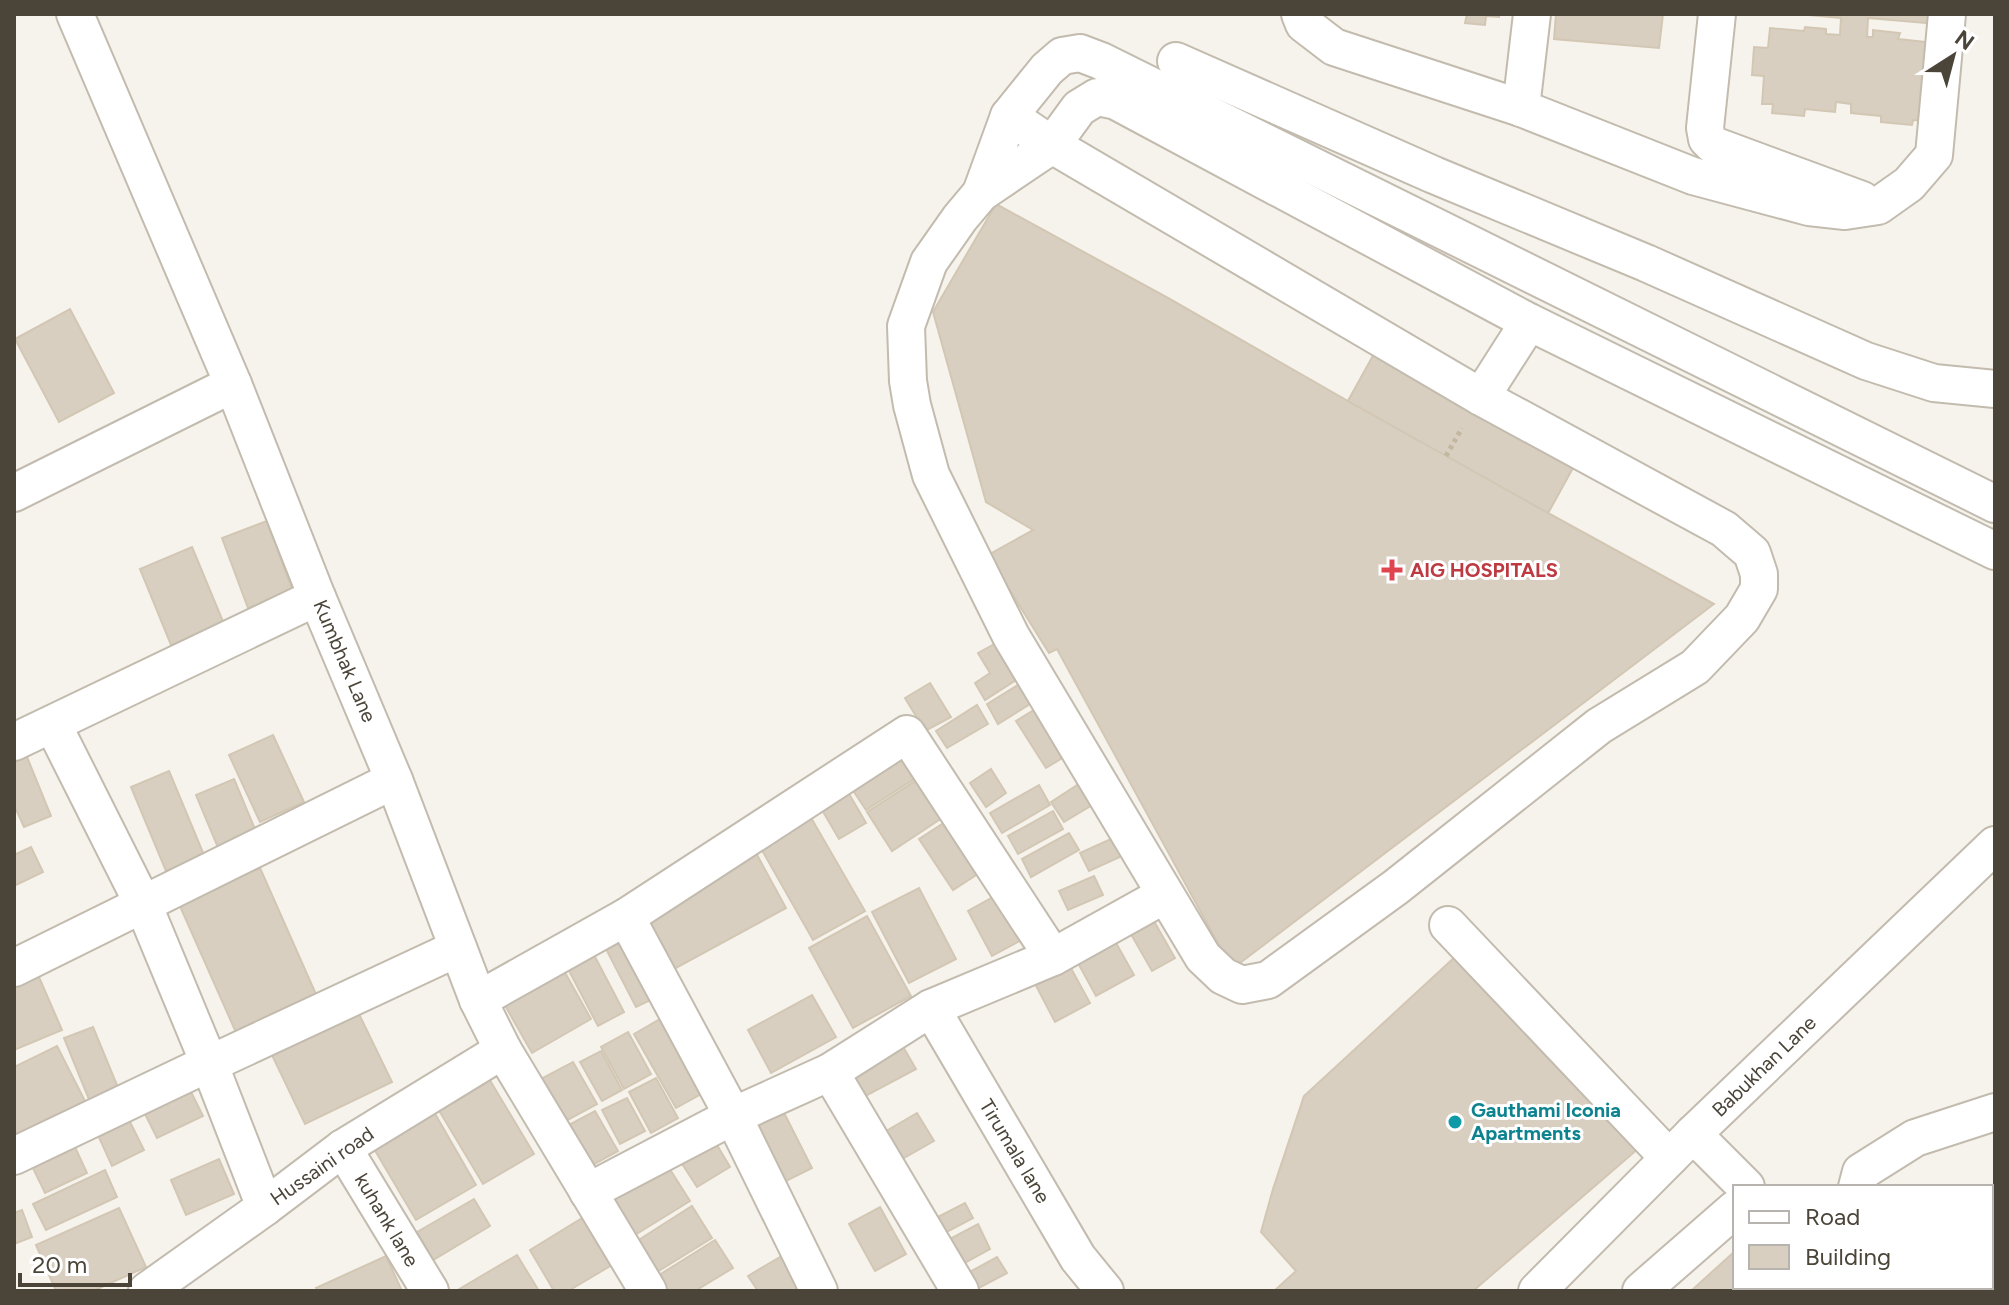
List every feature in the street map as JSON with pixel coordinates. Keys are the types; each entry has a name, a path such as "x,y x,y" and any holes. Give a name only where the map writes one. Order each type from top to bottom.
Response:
{"street":[{"name":"Kumbhak Lane","path":"75,14 233,384 317,597 394,780 478,1000 503,1050 648,1291"},
{"path":"1300,14 1304,24 1334,47 1521,108 1678,171 1809,207 1845,211 1878,206 1909,184 1934,155 1947,14"},
{"path":"1521,108 1532,14"},
{"path":"1717,14 1705,128 1707,139 1713,145 1878,206"},
{"path":"981,193 1009,116 1047,69 1062,56 1080,53 1995,504"},
{"path":"1176,61 1866,361 1934,383 1995,389"},
{"path":"1009,116 1052,145 1481,397 1724,529 1752,553 1759,574 1759,589 1742,618 1695,667 1599,726 1396,887 1287,968 1268,980 1242,985 1223,976 1203,957 1011,636 931,475 908,381 906,326 929,262 981,193 1052,145 1079,108 1097,97 1116,101 1529,322 1995,551"},
{"path":"1342,221 1360,189"},
{"path":"1481,397 1529,322"},
{"path":"14,493 233,384"},
{"path":"14,742 317,597"},
{"path":"53,725 224,1057 265,1207"},
{"path":"478,1000 626,917 907,734 1053,957"},
{"path":"14,968 394,780"},
{"name":"Babukhan Lane","path":"1548,1287 1681,1146 1995,845"},
{"path":"588,1192 733,1116 830,1072 931,1008 1053,957 1150,903"},
{"path":"626,917 733,1116 819,1291"},
{"path":"1448,925 1681,1146 1743,1185"},
{"path":"14,1156 458,948"},
{"name":"Tirumala lane","path":"931,1008 1078,1258 1105,1291"},
{"name":"Hussaini road","path":"147,1291 188,1278 265,1207 343,1148 503,1050"},
{"path":"830,1072 960,1291"},
{"path":"1858,1185 1861,1172 1915,1138 1995,1112"},
{"name":"kuhank lane","path":"343,1148 430,1291"},
{"path":"1641,1291 1733,1211"}],"building":[{"path":"1467,14 1499,14 1499,17 1486,16 1485,25 1465,23"},
{"path":"1556,14 1663,14 1659,48 1554,39"},
{"path":"1798,14 1938,14 1937,24 1868,18 1867,37 1873,37 1873,30 1900,33 1898,39 1934,43 1928,121 1913,120 1912,125 1881,122 1881,116 1851,113 1851,104 1836,102 1835,112 1805,109 1804,116 1772,113 1773,104 1762,104 1764,76 1752,75 1754,47 1768,48 1770,28 1826,29 1826,34 1840,35 1841,18"},
{"path":"996,204 1348,401 1374,354 1574,466 1548,513 1714,604 1232,969 1057,649 1049,653 988,555 1033,530 986,502 933,312"},
{"path":"70,309 114,393 59,422 15,339"},
{"path":"1374,354 1574,466 1548,513 1348,401"},
{"path":"267,521 293,592 248,608 222,538"},
{"path":"192,547 224,624 171,645 140,569"},
{"path":"1005,638 1027,673 985,700 975,683 990,673 978,653"},
{"path":"1031,677 1043,696 998,724 987,704"},
{"path":"930,683 951,717 925,731 905,698"},
{"path":"977,705 988,724 947,748 936,731"},
{"path":"1042,705 1072,752 1046,768 1016,721"},
{"path":"273,735 304,802 260,822 229,755"},
{"path":"903,752 919,776 866,810 850,786"},
{"path":"27,757 51,816 24,827 14,805 14,762"},
{"path":"991,769 1006,793 986,807 970,783"},
{"path":"169,771 204,855 166,871 131,787"},
{"path":"920,778 945,816 892,851 867,812"},
{"path":"234,779 257,834 219,850 196,795"},
{"path":"1085,780 1099,801 1064,822 1051,802"},
{"path":"1039,785 1050,805 1002,833 990,813"},
{"path":"845,787 866,823 839,839 818,803"},
{"path":"1053,811 1063,829 1018,854 1008,836"},
{"path":"810,816 865,911 813,940 759,845"},
{"path":"953,817 987,868 953,890 919,839"},
{"path":"1069,833 1079,850 1031,877 1022,859"},
{"path":"1113,838 1122,856 1089,871 1080,853"},
{"path":"31,847 43,872 14,886 14,855"},
{"path":"756,853 786,908 665,974 634,919"},
{"path":"260,868 319,1001 238,1037 179,904"},
{"path":"1094,876 1103,895 1068,910 1059,891"},
{"path":"919,888 956,959 909,983 872,912"},
{"path":"1002,892 1027,937 992,956 968,911"},
{"path":"867,916 911,996 853,1028 809,948"},
{"path":"1151,916 1175,958 1152,971 1128,929"},
{"path":"1111,934 1134,975 1096,996 1073,954"},
{"path":"628,938 659,996 636,1007 606,949"},
{"path":"593,953 624,1012 598,1026 567,967"},
{"name":"Gauthami Iconia Apartments","path":"1455,957 1639,1148 1473,1291 1274,1291 1296,1271 1261,1232 1304,1096"},
{"path":"1067,961 1090,1003 1055,1022 1033,980"},
{"path":"35,968 62,1030 14,1050 14,977"},
{"path":"563,969 591,1019 532,1053 503,1002"},
{"path":"812,995 836,1037 771,1073 748,1030"},
{"path":"358,1012 392,1082 305,1124 271,1053"},
{"path":"667,1015 710,1089 676,1108 634,1034"},
{"path":"93,1027 119,1090 90,1102 64,1038"},
{"path":"628,1032 651,1074 624,1089 601,1047"},
{"path":"898,1038 916,1069 858,1100 841,1069"},
{"path":"57,1046 85,1101 17,1135 14,1129 14,1067"},
{"path":"601,1051 622,1090 602,1101 580,1062"},
{"path":"573,1062 597,1104 564,1122 541,1079"},
{"path":"488,1077 534,1154 483,1184 437,1107"},
{"path":"656,1078 678,1118 651,1133 629,1092"},
{"path":"190,1090 203,1116 157,1138 144,1112"},
{"path":"627,1098 645,1131 620,1144 602,1110"},
{"path":"778,1101 812,1168 774,1187 740,1120"},
{"path":"595,1111 618,1151 589,1167 567,1126"},
{"path":"434,1112 476,1185 416,1220 373,1147"},
{"path":"917,1113 934,1141 897,1162 881,1134"},
{"path":"128,1118 144,1150 112,1166 97,1133"},
{"path":"711,1135 730,1167 697,1187 677,1156"},
{"path":"74,1145 87,1173 45,1193 31,1164"},
{"path":"219,1159 234,1194 186,1215 171,1180"},
{"path":"664,1160 690,1201 635,1235 609,1194"},
{"path":"105,1170 117,1197 46,1230 33,1204"},
{"path":"474,1199 490,1226 433,1260 417,1232"},
{"path":"965,1203 973,1218 943,1234 934,1219"},
{"path":"692,1206 712,1238 657,1272 637,1241"},
{"path":"880,1207 906,1254 875,1271 849,1224"},
{"path":"119,1208 146,1267 93,1291 56,1291 36,1245"},
{"path":"22,1210 32,1237 14,1244 14,1213"},
{"path":"584,1217 612,1265 568,1291 554,1291 530,1250"},
{"path":"978,1224 990,1249 961,1265 948,1240"},
{"path":"715,1240 733,1268 695,1291 664,1291 656,1277"},
{"path":"1733,1253 1733,1289 1818,1291 1691,1291"},
{"path":"785,1254 804,1284 792,1291 758,1291 748,1276"},
{"path":"517,1255 539,1291 456,1291"},
{"path":"386,1256 402,1291 318,1291 316,1288"},
{"path":"997,1257 1007,1273 975,1290 966,1274"}],"place":[{"name":"AIG HOSPITALS","path":"1392,570"},
{"name":"Gauthami Iconia Apartments","path":"1455,1122"}]}
